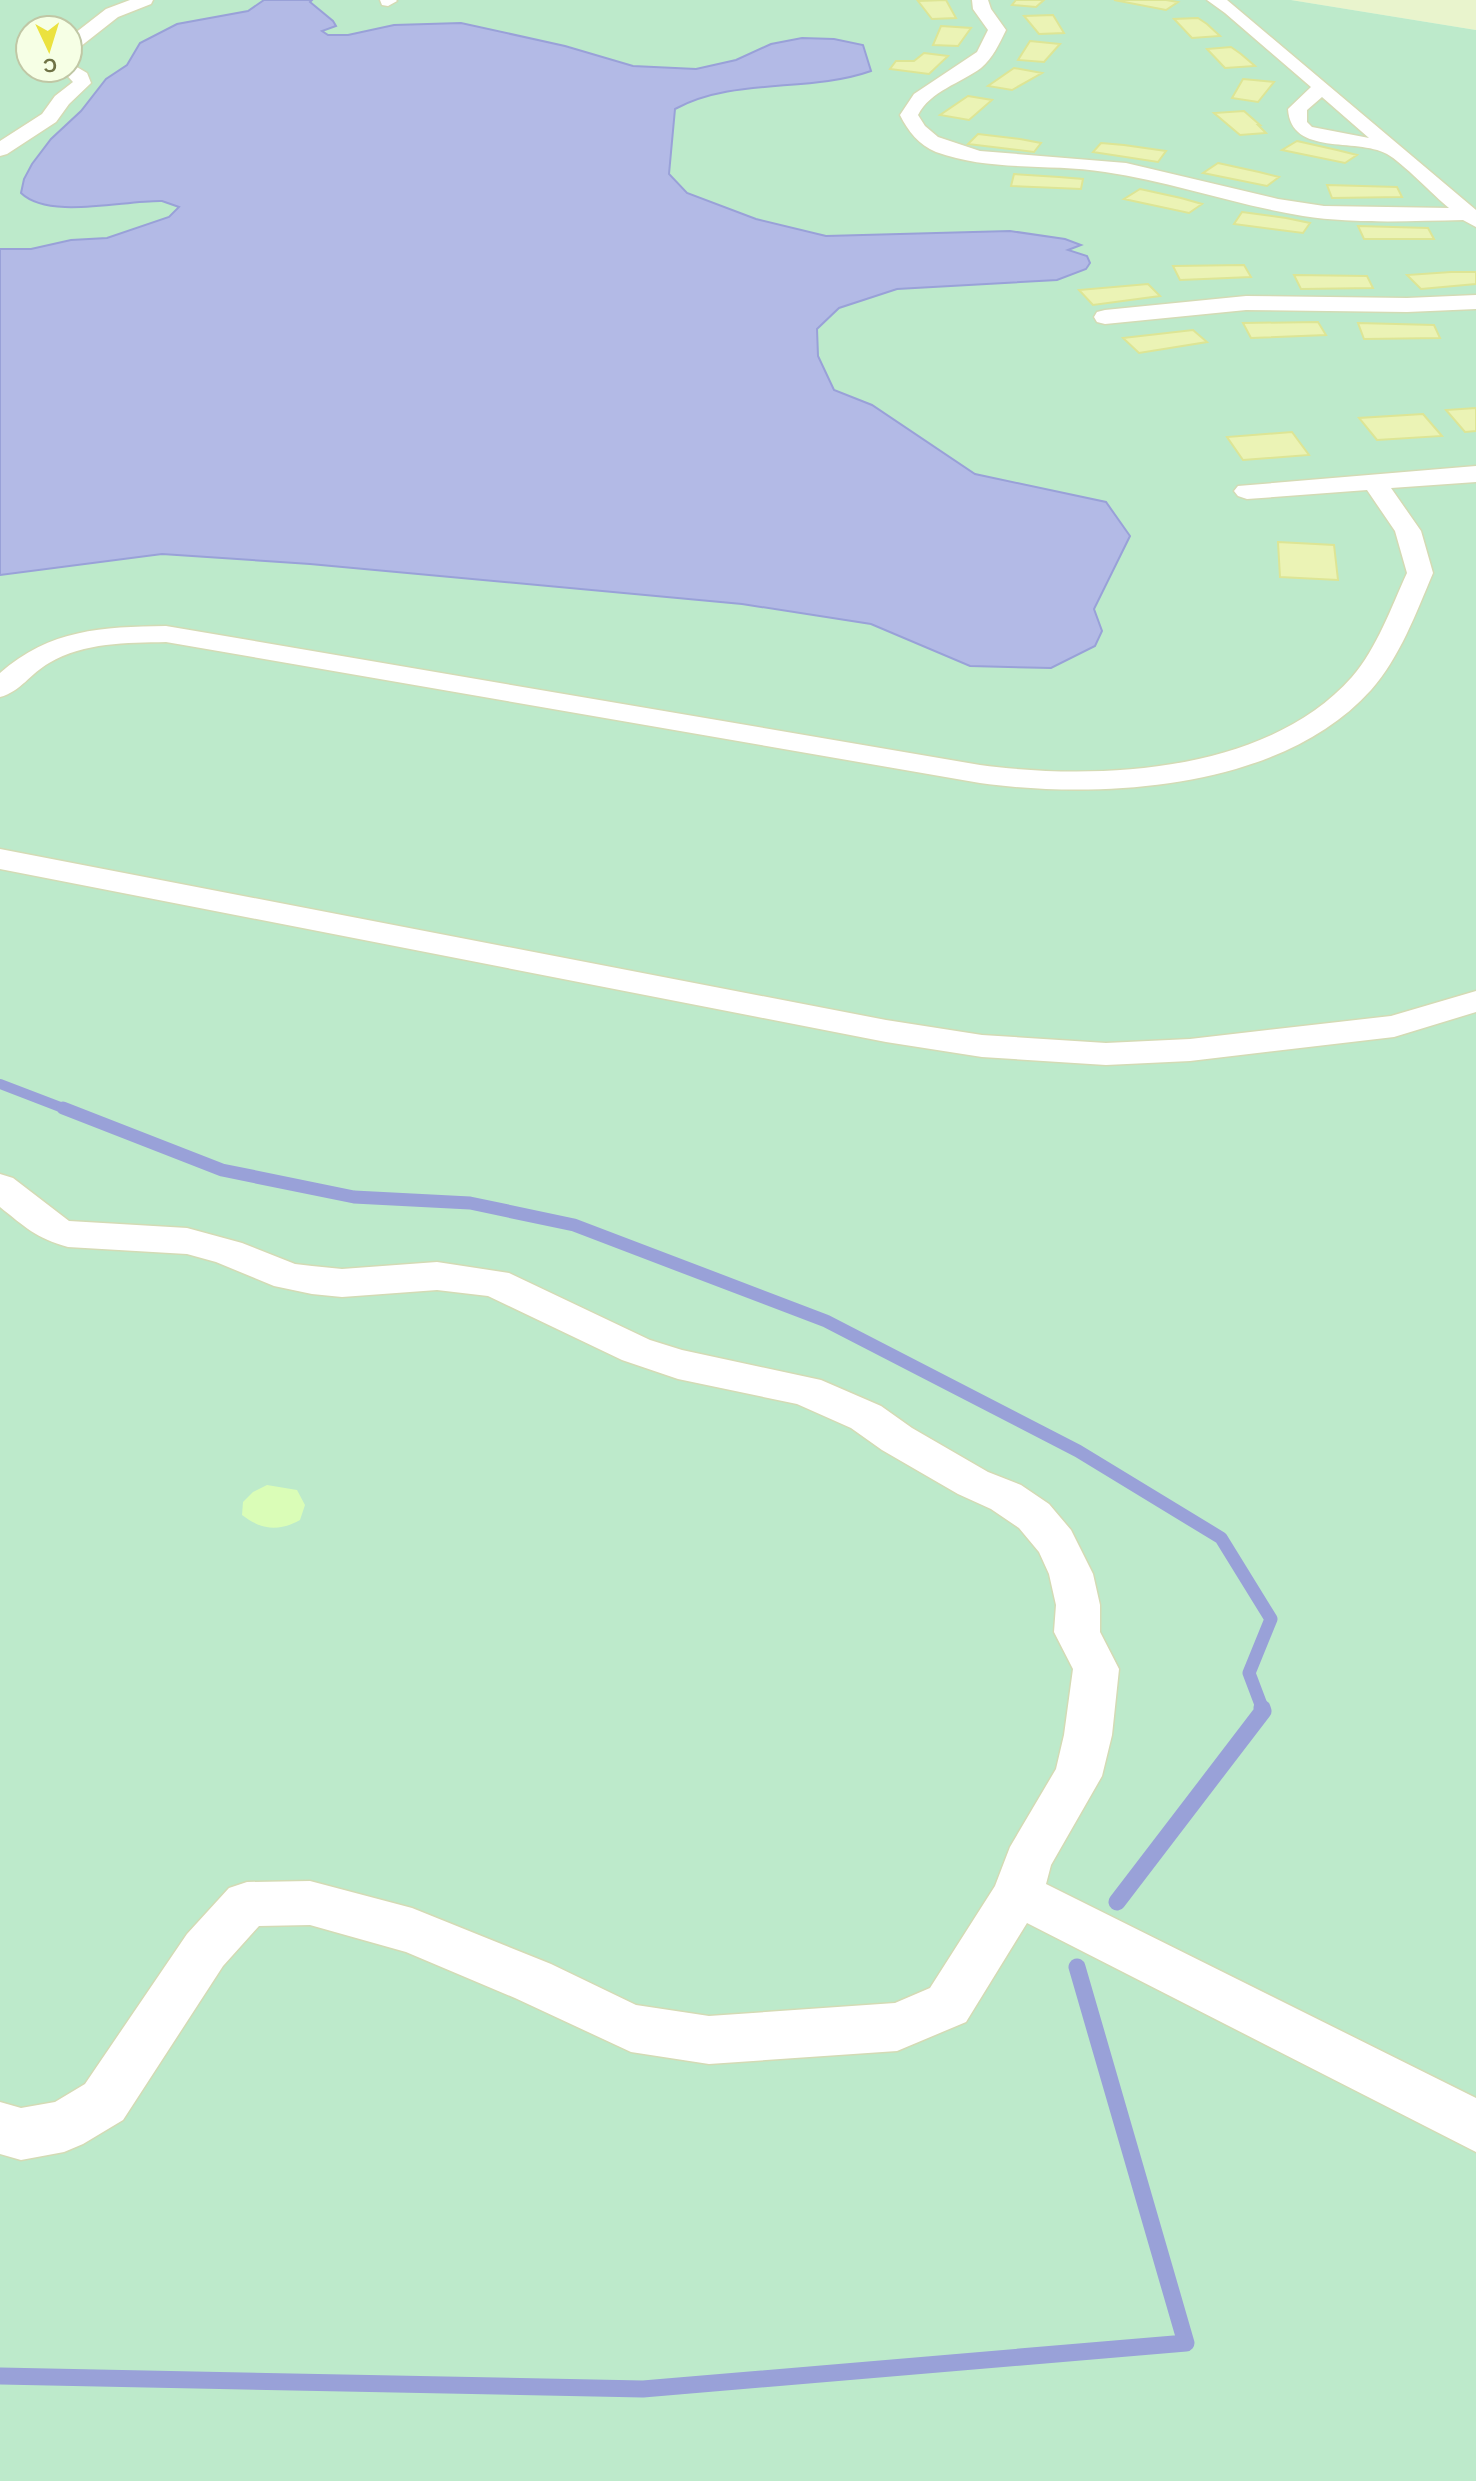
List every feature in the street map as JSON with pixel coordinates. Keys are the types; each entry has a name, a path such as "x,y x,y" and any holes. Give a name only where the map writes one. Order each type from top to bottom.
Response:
{"lane":[{"path":"84,35 112,13 145,0"},
{"path":"980,0 982,9 997,30 984,55 951,81 927,93 911,106 909,115 916,128 940,147 985,156 1101,165 1303,210 1472,217"},
{"path":"1215,0 1231,9 1320,89 1472,217"},
{"path":"0,150 49,118 62,100 81,84"},
{"path":"1320,89 1297,109 1298,123 1306,132 1393,149"},
{"path":"1105,317 1246,303 1408,305 1476,302"},
{"path":"1247,491 1476,474"},
{"path":"0,688 37,657 68,642 109,635 166,634 949,769 1033,779 1100,780 1176,772 1242,758 1276,745 1322,717 1361,685 1395,629 1420,573 1408,531 1374,482"},
{"path":"0,859 886,1031 982,1046 1106,1054 1190,1050 1394,1026 1476,1001"},
{"path":"0,1187 52,1229 68,1234 187,1241 228,1252 288,1276 312,1280 342,1283 437,1276 495,1283 636,1350 678,1364 806,1391 854,1412 928,1457 1006,1497 1034,1516 1056,1542 1071,1574 1077,1605 1077,1632 1096,1669 1088,1735 1078,1776 1057,1807 1027,1862 1018,1895 948,2005 897,2027 709,2040 631,2028 533,1982 412,1931 310,1903 247,1904 205,1950 104,2102 64,2126 21,2134 0,2128"},
{"path":"1018,1895 1476,2126"}],"shaded area":[{"path":"0,0 1291,0 1476,30 1476,2481 0,2481"},
{"path":"1291,0 1476,0 1476,30"}],"sand":[{"path":"267,1485 297,1490 305,1505 300,1520 270,1528 256,1524 242,1515 243,1502 253,1492"}],"water":[{"path":"264,0 312,0 310,2 336,26 322,31 328,35 348,35 394,25 461,23 565,46 633,66 696,69 736,60 771,44 802,38 834,39 863,45 871,71 823,82 722,93 675,109 669,174 687,193 756,219 826,236 1010,231 1065,239 1081,245 1068,250 1087,256 1090,263 1086,269 1057,280 897,289 839,308 817,329 818,356 834,390 872,405 975,474 1106,502 1130,536 1094,609 1102,631 1095,646 1051,668 970,666 871,624 742,604 310,564 162,554 0,575 0,249 31,249 71,240 107,238 169,217 179,207 162,201 88,207 50,206 21,193 24,179 51,139 81,111 106,79 127,65 140,43 177,24 248,11"}],"building":[{"path":"946,0 956,18 932,19 918,1"},
{"path":"1016,0 1044,0 1036,7 1012,5"},
{"path":"1114,0 1166,0 1178,2 1166,10"},
{"path":"1053,15 1064,33 1039,34 1024,16"},
{"path":"1198,18 1220,36 1192,38 1174,19"},
{"path":"941,26 971,28 958,46 933,45"},
{"path":"1030,41 1060,44 1044,62 1018,60"},
{"path":"1231,47 1255,66 1225,68 1207,49"},
{"path":"924,53 948,56 929,74 890,69 896,61 914,61"},
{"path":"1014,68 1042,73 1012,90 988,86"},
{"path":"1243,79 1274,82 1258,102 1232,98"},
{"path":"968,96 992,100 969,120 940,115"},
{"path":"1244,111 1266,133 1240,135 1214,113"},
{"path":"978,134 1041,143 1034,152 968,144"},
{"path":"1297,141 1357,155 1345,163 1282,150"},
{"path":"1101,143 1166,151 1158,162 1093,152"},
{"path":"1218,163 1279,177 1267,186 1203,173"},
{"path":"1014,174 1083,179 1081,189 1011,186"},
{"path":"1327,185 1397,187 1402,197 1332,198"},
{"path":"1140,189 1202,204 1189,213 1124,199"},
{"path":"1242,212 1310,223 1303,233 1234,224"},
{"path":"1358,226 1428,228 1434,239 1364,239"},
{"path":"1244,265 1251,277 1180,280 1173,266"},
{"path":"1476,272 1476,284 1421,289 1407,275"},
{"path":"1294,275 1367,276 1373,288 1301,289"},
{"path":"1148,284 1160,296 1093,305 1079,290"},
{"path":"1318,322 1326,335 1251,338 1243,323"},
{"path":"1358,323 1434,325 1440,338 1364,339"},
{"path":"1193,330 1207,342 1139,353 1123,338"},
{"path":"1476,408 1476,431 1465,432 1446,410"},
{"path":"1423,414 1442,436 1377,440 1359,418"},
{"path":"1292,432 1309,455 1243,460 1227,437"},
{"path":"1278,542 1334,545 1338,580 1280,577"}],"waterway":[{"path":"0,1084 68,1110"},
{"path":"63,1108 222,1170 354,1197 470,1203 574,1225 826,1321 1078,1451 1221,1538 1271,1619 1249,1673 1263,1710"},
{"path":"1117,1902 1263,1711 1262,1708"},
{"path":"0,2376 643,2389 1186,2343 1077,1967"}]}
